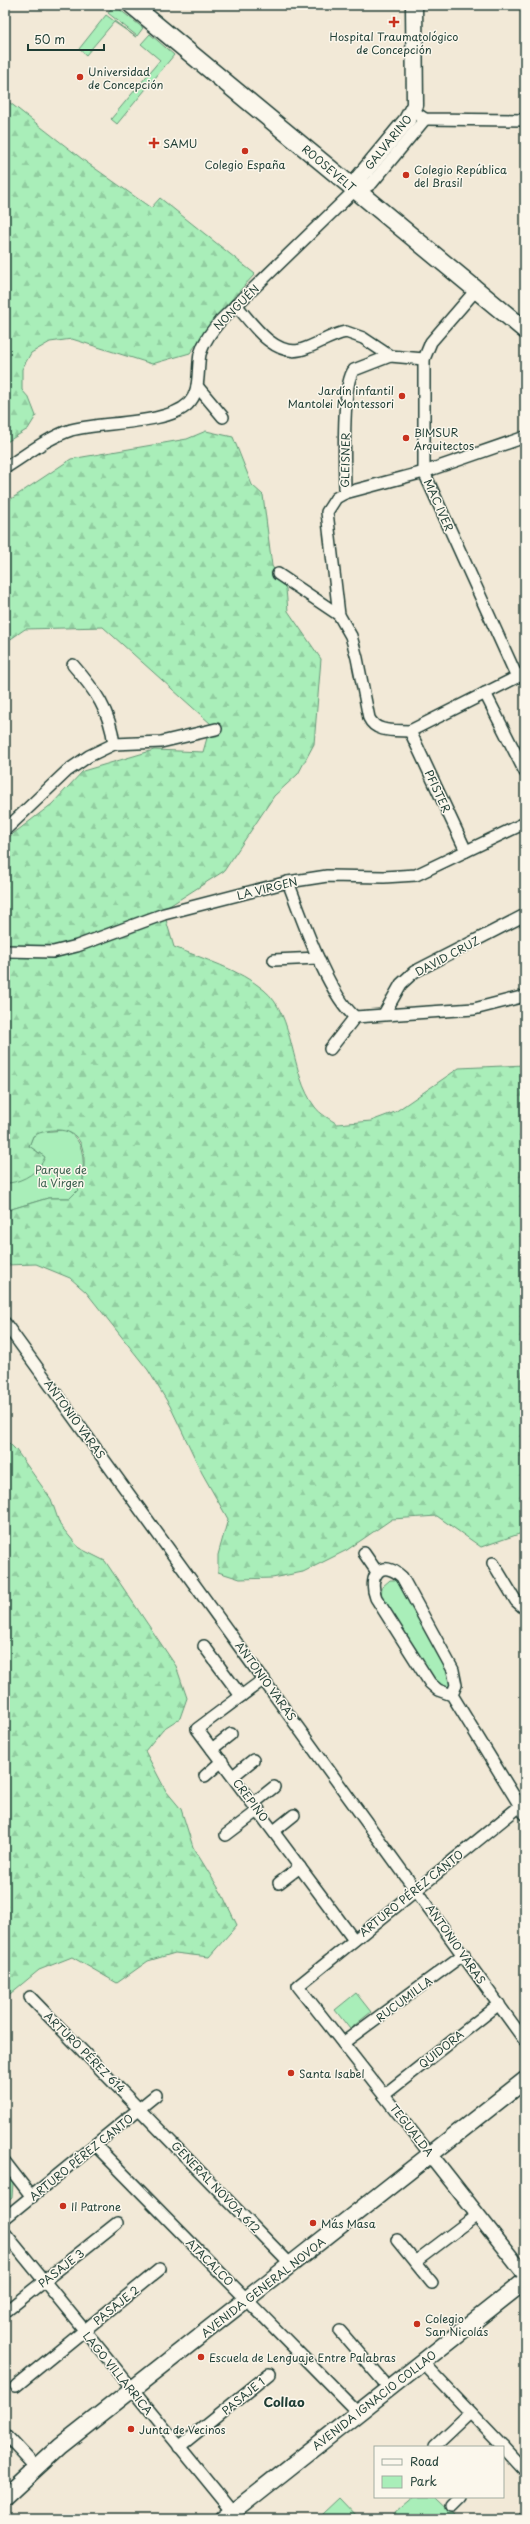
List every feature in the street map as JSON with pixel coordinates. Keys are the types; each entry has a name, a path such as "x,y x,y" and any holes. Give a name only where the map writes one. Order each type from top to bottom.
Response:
{"main road":[{"name":"ROOSEVELT","path":"132,5 525,330"},
{"path":"414,5 415,106"},
{"name":"GALVARINO","path":"355,190 359,178 407,120 415,106"},
{"name":"AVENIDA GENERAL NOVOA","path":"5,2497 36,2467 132,2390 525,2080"},
{"name":"AVENIDA IGNACIO COLLAO","path":"228,2515 525,2281"}],"street":[{"name":"GALVARINO","path":"415,106 418,114 425,119 525,120"},
{"name":"GALVARINO","path":"355,190 364,188 372,183 425,119"},
{"name":"NONGUÉN","path":"5,468 68,432 93,425 173,414 192,400 197,386 198,364 204,343 220,320 355,190"},
{"name":"MAC IVER","path":"476,290 431,342 424,359 424,472 521,675"},
{"path":"236,305 264,336 283,348 299,350 346,332 363,338 390,356"},
{"name":"GLEISNER","path":"410,731 380,728 371,722 351,636 339,615 328,512 336,498 345,493 347,392 349,375 354,370 390,356 424,359"},
{"path":"197,386 222,417"},
{"path":"345,493 424,472 525,437"},
{"name":"GLEISNER","path":"278,574 339,615"},
{"path":"73,665 102,701 110,718 114,744"},
{"path":"410,731 521,675"},
{"path":"485,693 525,772"},
{"path":"5,830 67,771 89,756 114,744 161,742 216,729"},
{"name":"PFISTER","path":"410,731 466,851"},
{"name":"LA VIRGEN","path":"5,951 53,952 77,946 164,914 288,882 327,876 384,877 416,875 525,823"},
{"path":"288,882 318,958 346,1009 356,1017 384,1014 474,1010 525,996"},
{"name":"DAVID CRUZ","path":"384,1014 398,988 414,972 525,915"},
{"path":"274,960 318,958"},
{"path":"330,1049 356,1017"},
{"name":"ANTONIO VARAS","path":"5,1323 464,1954 525,2041"},
{"path":"364,1552 377,1572"},
{"path":"493,1563 516,1601 525,1609"},
{"path":"452,1695 456,1685 453,1670 402,1577 390,1568 384,1568 377,1572 372,1584 376,1598 430,1683 438,1690 452,1695 523,1807"},
{"path":"204,1646 241,1696"},
{"name":"CREPINO","path":"264,1679 197,1730 222,1761 354,1940"},
{"path":"212,1749 230,1734"},
{"path":"233,1776 253,1760"},
{"path":"204,1776 222,1761"},
{"path":"226,1835 256,1807 274,1787"},
{"name":"ARTURO PÉREZ CANTO","path":"298,1986 416,1888 523,1807"},
{"path":"274,1831 294,1815"},
{"path":"279,1883 300,1867"},
{"name":"RUCUMILLA","path":"343,2043 464,1954"},
{"name":"TEGUALDA","path":"298,1986 525,2275"},
{"name":"ARTURO PÉREZ 614","path":"30,1997 140,2108"},
{"name":"QUIDORA","path":"384,2095 499,2004"},
{"name":"ARTURO PÉREZ CANTO","path":"5,2218 156,2095"},
{"name":"GENERAL NOVOA 612","path":"140,2108 291,2265"},
{"name":"ATACALCO","path":"95,2145 248,2299 358,2413"},
{"path":"5,2162 32,2197"},
{"path":"415,2262 478,2215"},
{"name":"PASAJE 3","path":"5,2312 117,2223"},
{"name":"LAGO VILLARRICA","path":"5,2233 179,2447 228,2515"},
{"path":"397,2240 432,2283"},
{"name":"PASAJE 2","path":"16,2386 160,2269"},
{"path":"340,2331 389,2388"},
{"path":"422,2362 499,2446"},
{"name":"PASAJE 1","path":"179,2447 269,2374"},
{"path":"435,2446 470,2413"},
{"path":"5,2434 36,2467"},
{"path":"504,2452 525,2470"},
{"path":"453,2506 461,2498"}],"green space":[{"path":"114,5 143,28 137,36 108,13"},
{"path":"106,15 136,37 114,22 86,55 79,49"},
{"path":"150,34 174,55 117,124 111,119 160,60 141,44"},
{"path":"5,99 86,162 151,208 160,198 255,274 221,311 190,353 152,364 72,339 50,342 31,353 22,369 22,390 29,398 36,416 28,429 5,443"},
{"path":"206,431 233,437 252,485 263,495 272,566 286,589 288,611 321,659 314,744 298,774 274,796 224,871 163,910 174,947 232,970 264,990 274,1001 282,1014 307,1093 317,1110 337,1124 371,1121 395,1112 459,1068 525,1065 525,1532 481,1547 437,1516 392,1519 347,1550 303,1572 272,1578 240,1579 218,1572 218,1555 228,1519 202,1473 170,1406 148,1370 86,1292 70,1278 36,1264 5,1265 5,1211 48,1198 70,1198 83,1185 84,1161 82,1147 79,1140 74,1135 61,1130 47,1131 33,1136 29,1146 45,1157 39,1167 30,1175 15,1182 9,1183 5,1178 5,840 52,804 83,771 154,750 203,752 211,724 103,627 25,629 5,643 5,503 71,459 187,439"},
{"name":"Parque de la Virgen","path":"65,1130 77,1140 80,1146 83,1161 83,1185 70,1198 48,1198 5,1211 5,1178 9,1183 45,1157 29,1146 33,1136 40,1132"},
{"path":"5,1439 16,1450 51,1499 60,1525 79,1548 105,1561 176,1666 187,1698 180,1718 163,1729 145,1751 166,1791 181,1809 193,1847 222,1894 237,1925 209,1957 175,1953 148,1961 117,1983 72,1957 39,1970 5,1998"},
{"path":"390,1580 395,1580 403,1587 449,1672 451,1685 446,1688 437,1684 381,1597 382,1587"},
{"path":"356,1993 371,2012 350,2029 335,2010"},
{"path":"5,2171 13,2183 12,2198 5,2204"},
{"path":"339,2498 359,2519 327,2519 322,2514"},
{"path":"413,2498 438,2498 460,2519 388,2519"}],"place":[{"name":"Hospital Traumatológico de Concepción","path":"394,22"},
{"name":"Universidad de Concepción","path":"80,77"},
{"name":"SAMU","path":"154,143"},
{"name":"Colegio España","path":"245,151"},
{"name":"Colegio República del Brasil","path":"406,175"},
{"name":"Jardín infantil Mantolei Montessori","path":"402,396"},
{"name":"BIMSUR Arquitectos","path":"406,438"},
{"name":"Santa Isabel","path":"291,2073"},
{"name":"Il Patrone","path":"63,2206"},
{"name":"Más Masa","path":"313,2223"},
{"name":"Colegio San Nicolás","path":"417,2324"},
{"name":"Escuela de Lenguaje Entre Palabras","path":"201,2357"},
{"name":"Junta de Vecinos","path":"131,2429"}],"district":[{"name":"Collao","path":"284,2401"}]}
